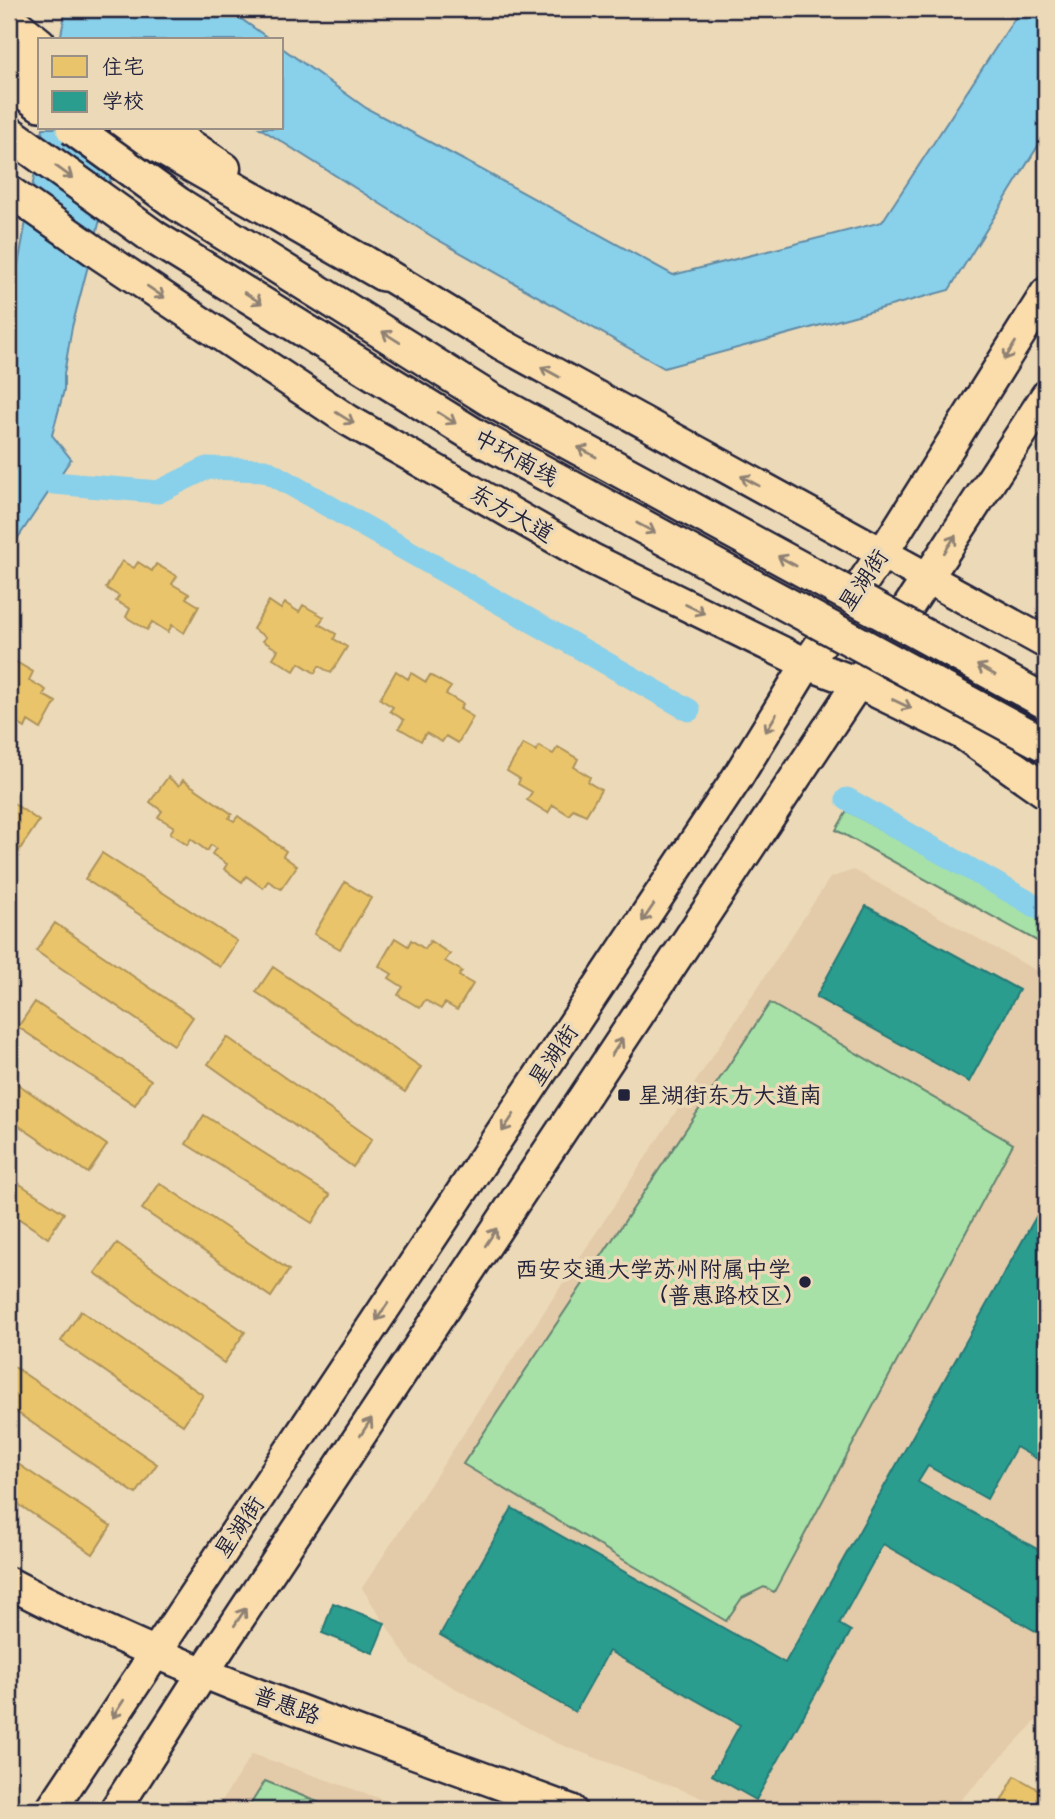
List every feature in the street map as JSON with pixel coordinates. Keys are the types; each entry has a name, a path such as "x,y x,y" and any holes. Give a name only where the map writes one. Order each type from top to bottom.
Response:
{"highway":[{"path":"11,83 38,103"},
{"name":"中环南线","path":"76,130 178,204 492,400 1046,702"},
{"path":"131,130 383,274"},
{"name":"中环南线","path":"9,133 155,238 474,435 1046,744"},
{"path":"968,736 1046,791"}],"main road":[{"path":"9,18 31,47"},
{"path":"168,130 383,274 501,344 1046,643"},
{"name":"东方大道","path":"11,193 348,420 592,559 807,664 858,683 968,736 1046,778"},
{"name":"星湖街","path":"51,1810 722,802 807,664 882,554 1046,293"},
{"path":"115,1810 202,1674 1046,396"},
{"name":"普惠路","path":"9,1583 67,1614 202,1674 571,1810"}],"shaded area":[{"name":"西安交通大学苏州附属中学 (普惠路校区)","path":"854,870 1046,976 1046,1710 951,1810 735,1810 554,1742 411,1664 362,1588 830,878"},
{"path":"252,1754 413,1810 216,1810"}],"green space":[{"path":"847,811 1046,922 1046,946 836,830"},
{"path":"770,1003 1013,1144 774,1592 764,1587 742,1598 726,1621 463,1464"},
{"path":"265,1781 338,1810 247,1810"}],"water":[{"path":"66,9 227,9 268,38 60,38"},
{"path":"1021,9 1046,9 1046,133 949,290 664,368 433,237 263,130 284,130 284,49 366,108 673,275 882,222"},
{"path":"43,130 123,130 72,327 64,390 52,435 71,459 9,551 9,320 13,316 14,287"}],"building: 住宅":[{"path":"122,561 134,568 138,562 152,571 156,564 177,576 172,584 189,594 186,598 199,606 184,633 172,625 168,632 152,622 147,630 126,617 130,609 116,601 119,596 106,588"},
{"path":"269,601 281,609 285,603 299,612 303,605 324,617 319,624 336,634 334,639 347,647 331,673 319,666 315,673 299,663 294,671 273,658 278,650 263,641 266,637 253,629"},
{"path":"13,660 33,672 29,680 46,690 43,695 56,702 41,729 28,721 25,728 9,718 9,667"},
{"path":"396,671 408,679 411,673 426,682 430,675 451,687 446,694 463,704 460,709 473,717 458,743 446,736 442,742 426,733 421,741 399,728 404,720 390,711 393,707 380,699"},
{"path":"523,744 536,751 539,746 553,754 558,747 578,759 574,767 590,777 588,782 601,790 586,815 573,809 569,815 553,805 548,813 527,800 532,792 518,784 520,779 507,771"},
{"path":"168,777 179,786 183,780 232,814 229,818 234,821 238,816 286,851 283,856 297,866 281,889 268,881 263,888 246,876 242,882 224,869 227,864 212,854 216,848 211,845 207,851 191,839 187,845 170,833 174,827 158,817 162,811 150,802"},
{"path":"9,800 39,821 16,855 9,850"},
{"path":"102,853 237,941 220,967 85,879"},
{"path":"345,882 371,898 340,949 314,934"},
{"path":"55,923 193,1017 174,1045 36,951"},
{"path":"395,938 408,946 411,940 425,949 430,941 450,954 445,961 462,971 459,976 473,984 457,1010 445,1003 441,1009 425,1000 420,1008 398,995 403,987 389,978 392,974 379,966"},
{"path":"273,967 421,1067 405,1092 256,992"},
{"path":"35,1002 151,1080 135,1105 18,1027"},
{"path":"227,1037 372,1139 353,1167 208,1064"},
{"path":"9,1078 107,1145 88,1173 9,1119"},
{"path":"204,1115 330,1195 312,1223 186,1144"},
{"path":"9,1177 64,1213 48,1238 9,1212"},
{"path":"160,1183 289,1270 271,1297 142,1209"},
{"path":"117,1243 245,1332 224,1363 95,1273"},
{"path":"81,1311 203,1395 183,1425 61,1341"},
{"path":"13,1366 157,1464 136,1494 9,1407 9,1372"},
{"path":"9,1458 111,1526 93,1554 9,1498"},
{"path":"1015,1776 1046,1794 1046,1810 997,1809"}],"building: 学校":[{"path":"866,906 1019,990 969,1082 816,997"},
{"path":"1041,1208 1046,1211 1046,1464 1016,1447 987,1499 928,1466 918,1482 1046,1554 1046,1637 883,1544 839,1624 851,1631 756,1800 712,1775 740,1725 609,1651 575,1712 440,1635 512,1508 785,1663"},
{"path":"333,1603 385,1623 373,1653 322,1633"}],"waterway":[{"path":"54,483 158,492 207,468 265,470 689,710"},
{"path":"847,799 1046,912"}],"place":[{"name":"星湖街东方大道南","path":"624,1095"},
{"name":"西安交通大学苏州附属中学 (普惠路校区)","path":"805,1282"}]}
